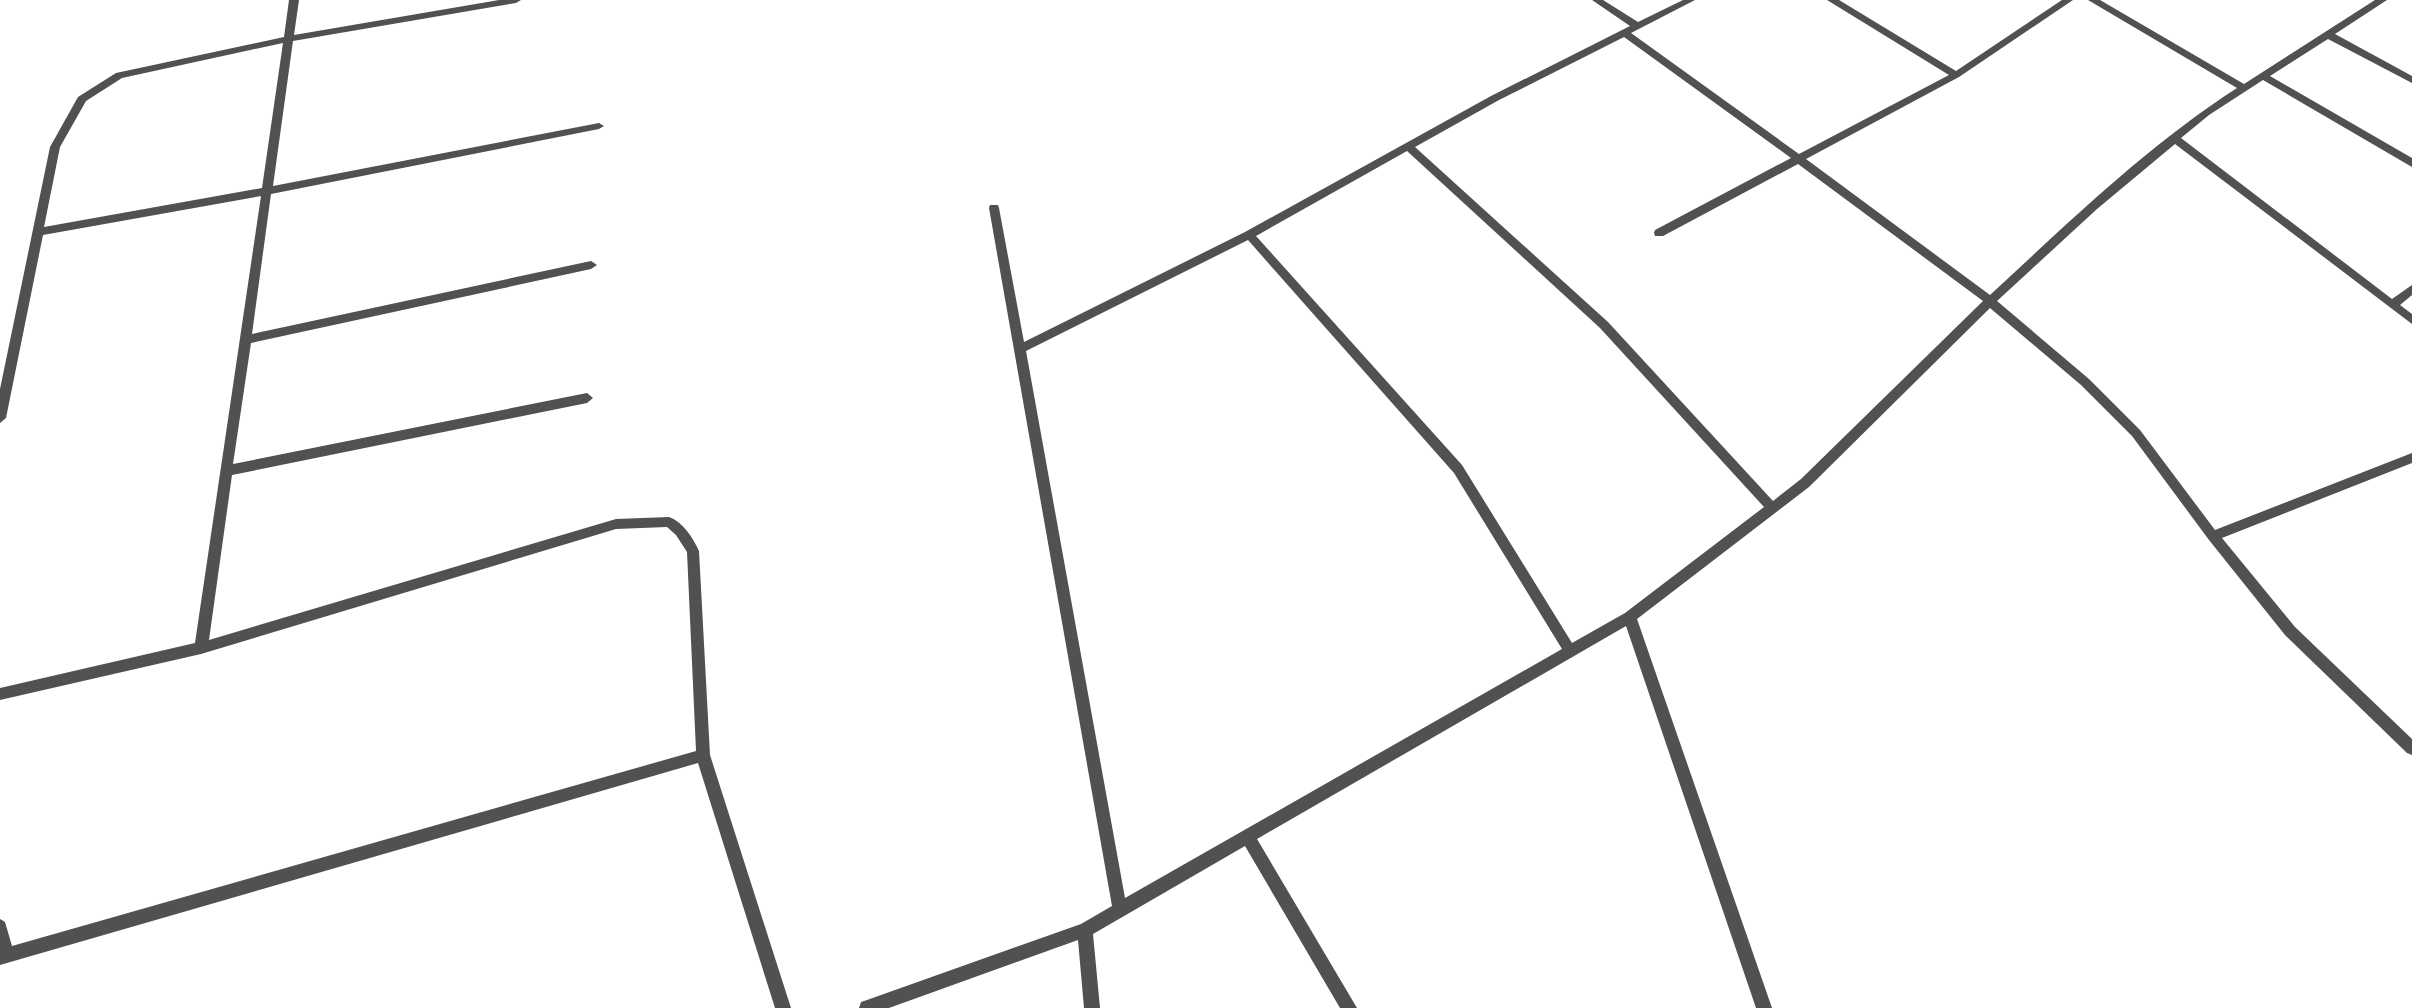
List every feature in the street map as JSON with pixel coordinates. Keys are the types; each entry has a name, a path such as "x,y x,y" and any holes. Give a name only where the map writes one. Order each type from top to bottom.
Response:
{"street":[{"path":"201,648 294,0"},
{"path":"0,418 55,147 82,100 119,75 288,39 516,0"},
{"path":"1597,0 1637,26"},
{"path":"1018,350 1250,235 1495,98 1690,0"},
{"path":"1832,0 1956,75"},
{"path":"1659,233 1956,75 2068,0"},
{"path":"2093,0 2244,88"},
{"path":"867,1008 1085,930 1630,617 1805,483 1990,301 2094,206 2174,138 2205,113 2382,0"},
{"path":"1624,33 1799,159 1990,301 2085,382 2136,433 2212,536 2290,631 2412,748"},
{"path":"2327,34 2412,80"},
{"path":"2263,76 2412,162"},
{"path":"38,232 266,191 599,126"},
{"path":"2174,138 2394,304 2412,320"},
{"path":"1409,147 1604,325 1772,508"},
{"path":"994,208 1120,910"},
{"path":"1250,235 1458,469 1570,651"},
{"path":"244,340 591,265"},
{"path":"2394,304 2412,289"},
{"path":"226,470 587,398"},
{"path":"2212,536 2412,458"},
{"path":"0,694 201,648 616,524 670,522 680,531 693,551 703,754 783,1008"},
{"path":"1630,617 1764,1008"},
{"path":"0,927 4,956 703,754"},
{"path":"1247,836 1349,1008"},
{"path":"1085,930 1092,1008"}]}
